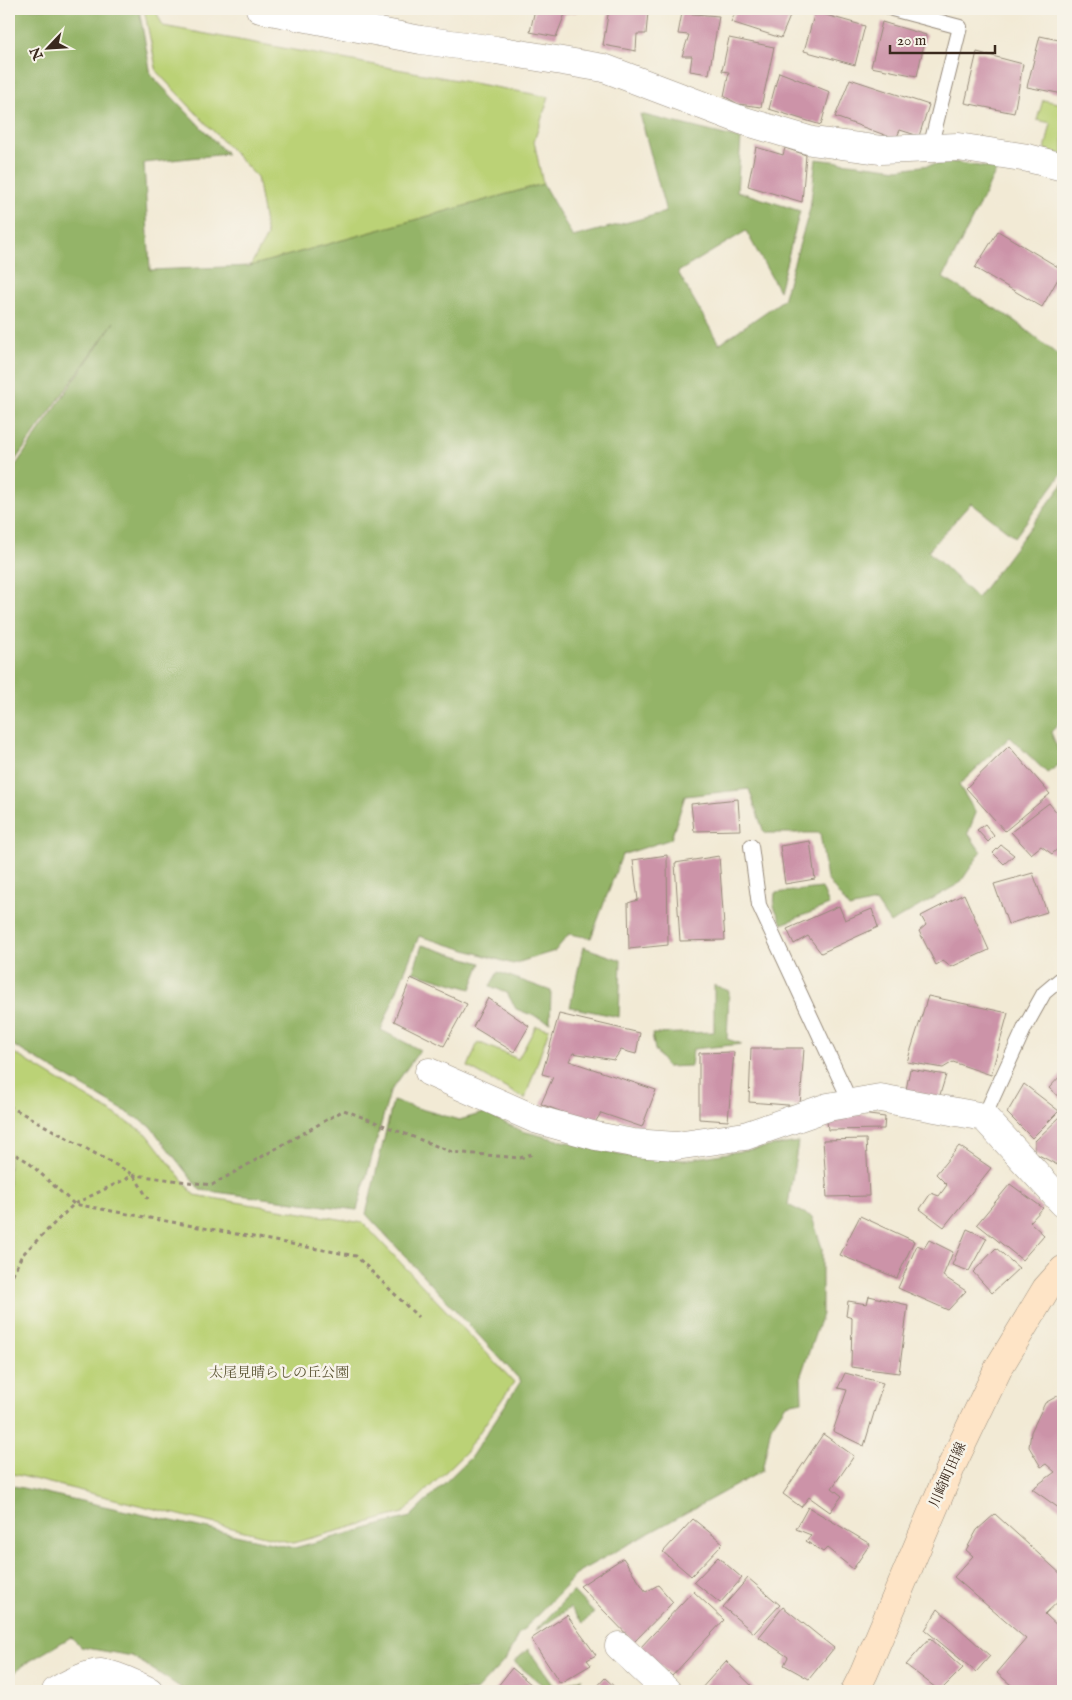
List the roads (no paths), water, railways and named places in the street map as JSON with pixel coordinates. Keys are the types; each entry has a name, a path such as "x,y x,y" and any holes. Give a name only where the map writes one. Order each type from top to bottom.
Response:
{"main road":[{"name":"川崎町田線","path":"855,1691 952,1465 999,1367 1046,1289 1063,1270"}],"street":[{"path":"260,9 310,13 421,40 604,68 741,120 812,141 881,150 958,148 1028,158 1063,167"},
{"path":"429,1072 535,1119 596,1136 632,1143 676,1146 745,1136 828,1107 880,1098 984,1117 1063,1203"},
{"path":"619,1646 667,1691"},
{"path":"56,1691 68,1683 99,1673 124,1680 149,1691"}],"lane":[{"path":"892,9 960,27 930,148"},
{"path":"751,846 760,905 850,1103"},
{"path":"984,1117 1025,1027 1044,994 1063,977"}],"park label":[{"name":"太尾見晴らしの丘公園","path":"279,1373"}]}
